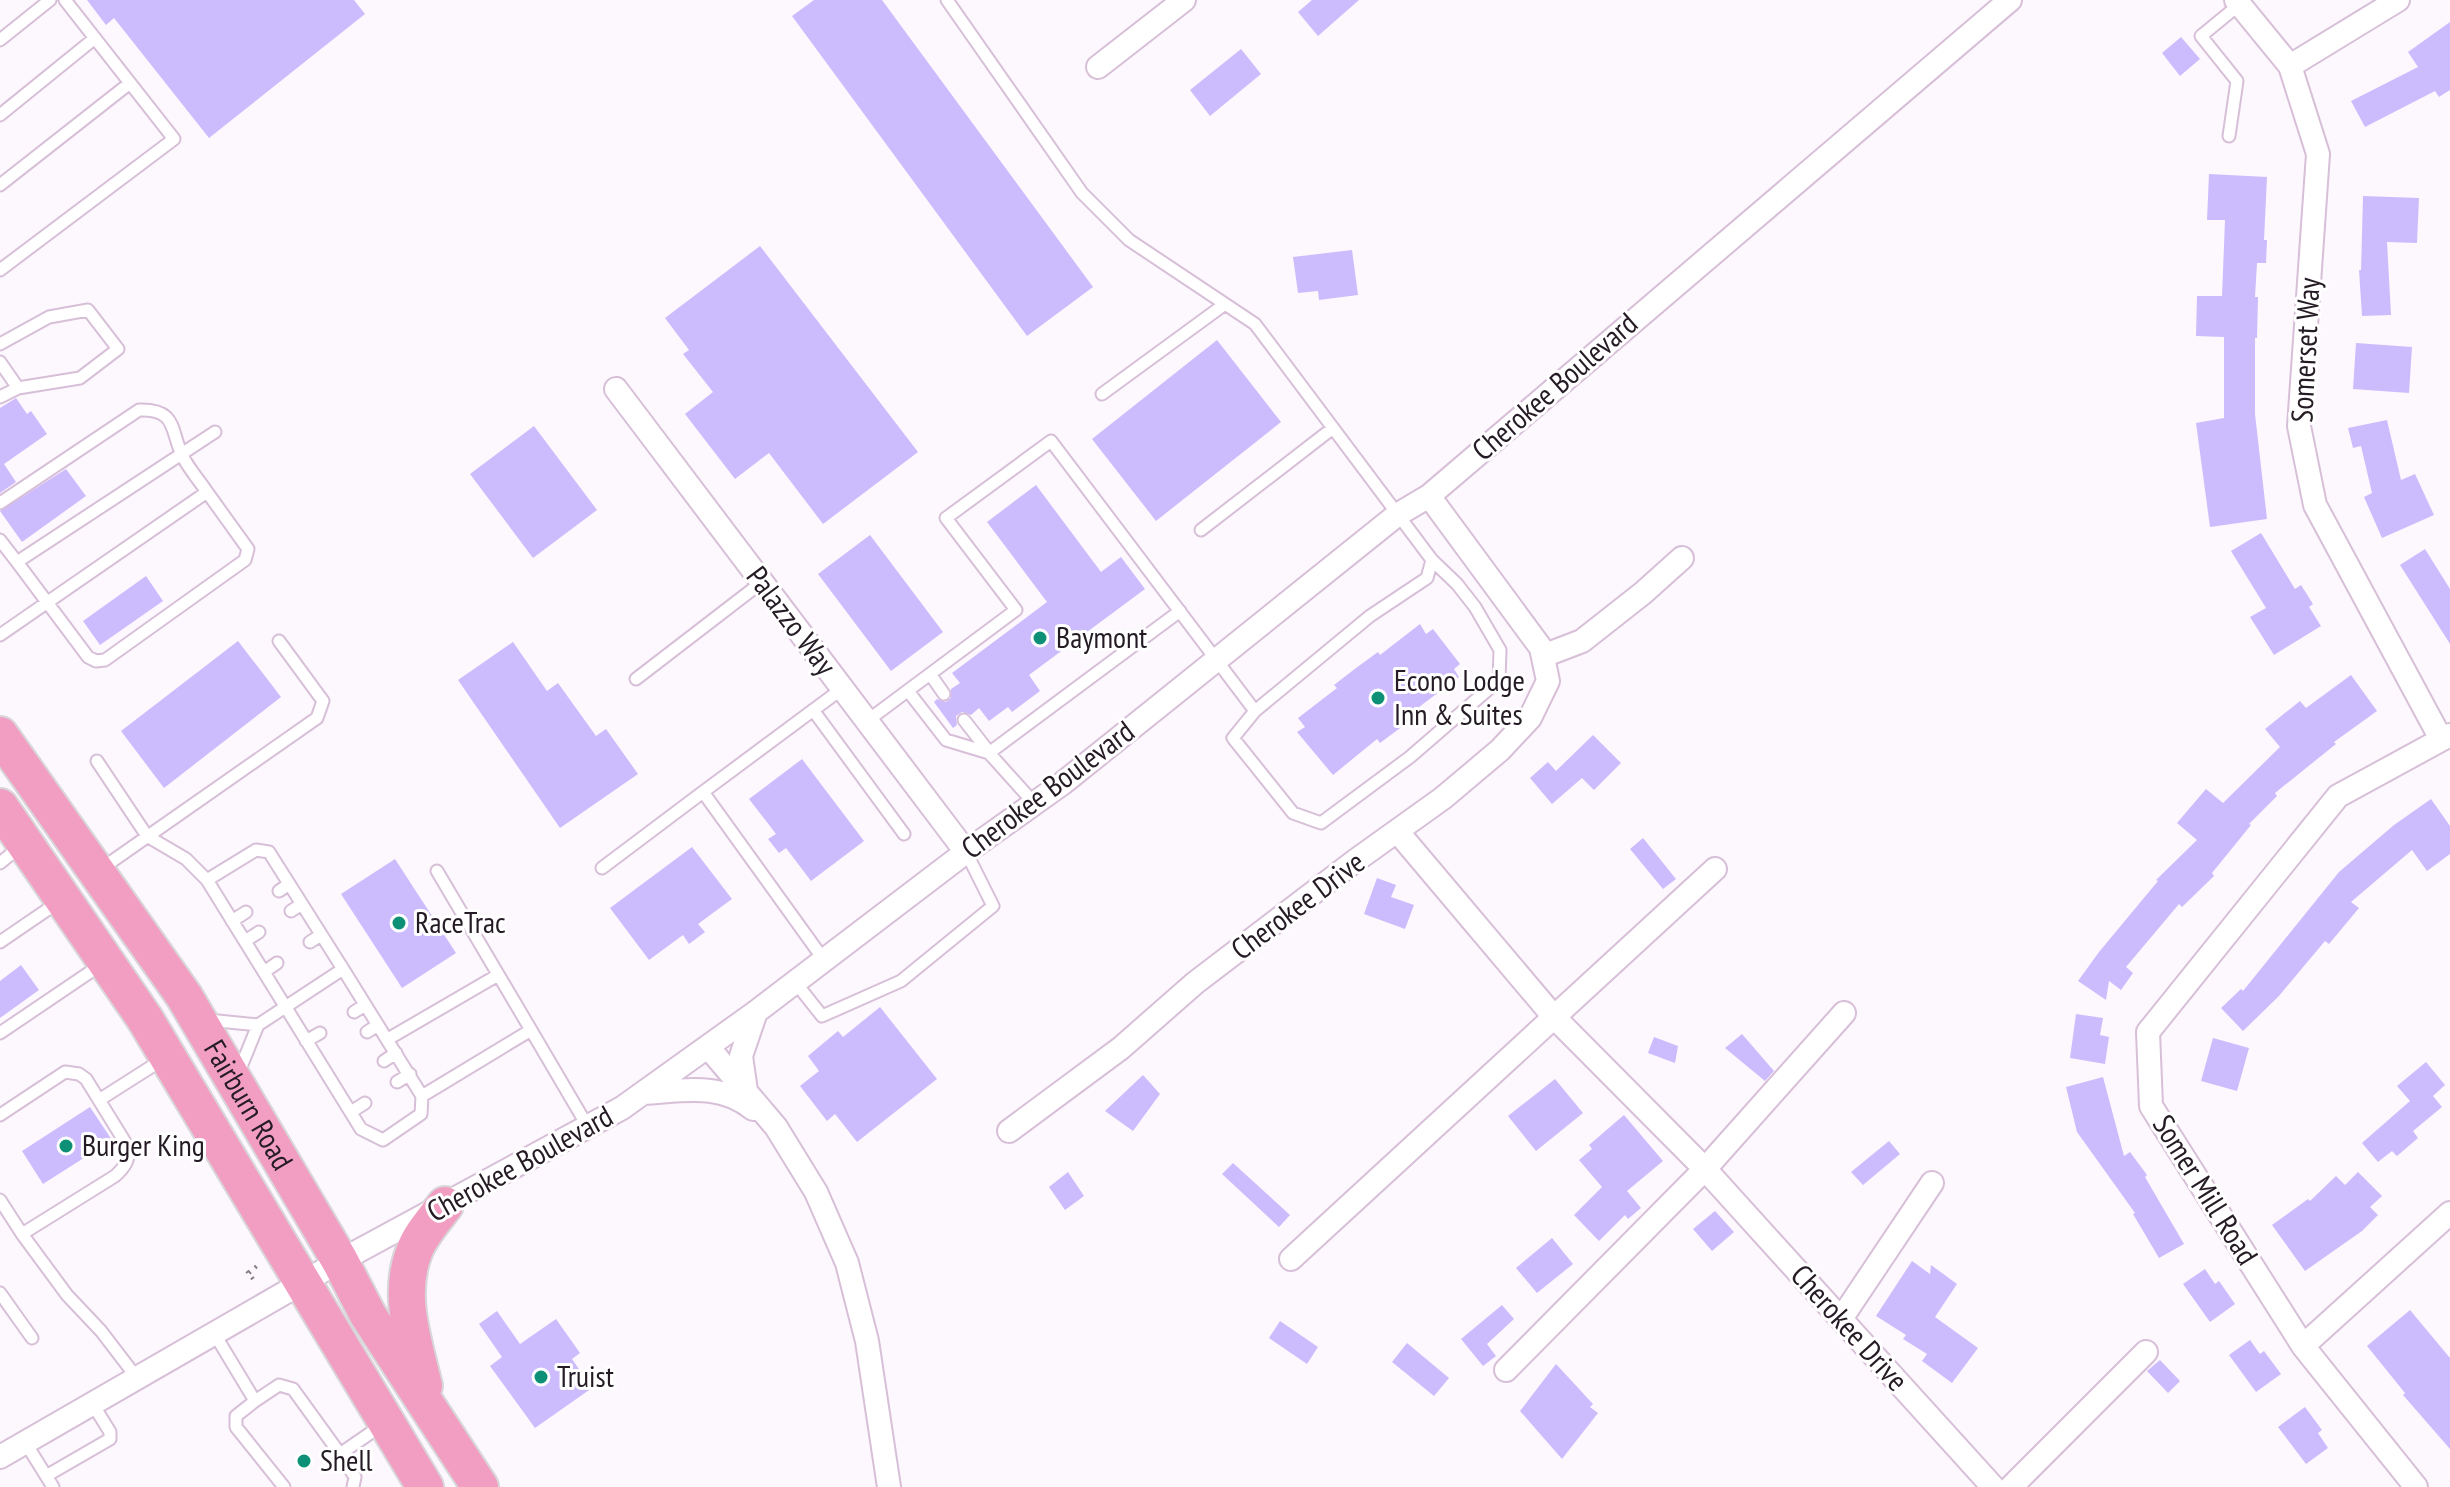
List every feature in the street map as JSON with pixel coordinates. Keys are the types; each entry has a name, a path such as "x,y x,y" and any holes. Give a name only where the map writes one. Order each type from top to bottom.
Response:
{"main road":[{"name":"Fairburn Road","path":"0,735 198,1019 340,1261 368,1315 480,1487"},
{"name":"Fairburn Road","path":"0,807 13,853 64,898 107,961 168,1056 425,1487"},
{"path":"430,1411 408,1312 406,1278 415,1249 445,1205"}],"street":[{"path":"1098,67 1184,0"},
{"name":"Cherokee Boulevard","path":"0,1457 340,1261 622,1108 708,1047 1034,803 1397,515 1429,496 2010,0"},
{"path":"2290,66 2398,0"},
{"name":"Somerset Way","path":"2238,2 2290,66 2318,154 2299,426 2315,505 2446,737"},
{"name":"Palazzo Way","path":"616,389 966,852"},
{"path":"1429,496 1541,648 1543,656 1582,641 1682,558"},
{"name":"Cherokee Drive","path":"1009,1131 1121,1048 1195,983 1443,798 1500,750 1530,718 1548,681 1543,656"},
{"name":"Somer Mill Road","path":"2416,1487 2303,1346 2151,1106 2148,1032 2338,796 2446,737"},
{"name":"Cherokee Drive","path":"1397,831 1554,1017 1705,1169 1993,1487"},
{"path":"1291,1259 1715,869"},
{"path":"746,1092 741,1056 756,1012"},
{"path":"1506,1370 1705,1169 1844,1013"},
{"path":"708,1047 776,1127 816,1192 847,1263 867,1341 889,1487"},
{"path":"643,1093 713,1089 744,1102 776,1127"},
{"path":"1841,1319 1932,1183"},
{"path":"2303,1346 2450,1213"},
{"path":"2011,1487 2146,1352"}],"lane":[{"path":"0,40 50,0"},
{"path":"0,270 174,139 65,0"},
{"path":"947,0 1082,193 1129,240 1255,324 1397,515 1432,560 1475,607 1500,650 1499,680 1410,757 1321,823 1293,813 1233,738 1255,711 1370,616 1427,578 1432,560"},
{"path":"2229,136 2237,81 2201,36 2238,2"},
{"path":"0,115 95,38"},
{"path":"0,185 130,83"},
{"path":"1102,394 1225,304"},
{"path":"0,344 49,317 88,310 118,349 80,378 18,388 0,397"},
{"path":"0,362 18,388"},
{"path":"0,503 139,410 152,410 169,420 182,454 248,549 245,560 105,660 96,661 88,657 0,540"},
{"path":"1201,530 1333,428"},
{"path":"17,562 215,432"},
{"path":"867,721 1016,610 946,518 1051,441 1255,711"},
{"path":"0,635 207,492"},
{"path":"636,679 762,582"},
{"path":"989,753 1180,611"},
{"path":"97,871 317,718 323,701 279,641"},
{"path":"930,674 944,694"},
{"path":"602,868 843,688"},
{"path":"908,691 946,740 989,753"},
{"path":"813,710 904,834"},
{"path":"964,720 1034,803"},
{"path":"97,761 147,836 186,859 207,880 361,1129 383,1140 421,1114 422,1096 410,1074 321,935 296,907 269,852 256,850 207,880"},
{"path":"703,792 824,960"},
{"path":"795,982 822,1016 901,981 993,906 966,852"},
{"path":"437,871 588,1127"},
{"path":"0,942 64,898"},
{"path":"232,921 246,912"},
{"path":"245,941 259,932"},
{"path":"310,942 321,935"},
{"path":"0,1033 107,961"},
{"path":"264,972 277,963"},
{"path":"235,1082 258,1025 343,969"},
{"path":"388,1039 498,975"},
{"path":"354,1012 365,1005"},
{"path":"198,1019 258,1025"},
{"path":"367,1032 378,1025"},
{"path":"422,1096 531,1030"},
{"path":"306,1041 320,1033"},
{"path":"320,1062 333,1053"},
{"path":"384,1061 396,1053"},
{"path":"99,1100 168,1056"},
{"path":"0,1115 65,1072 79,1074 86,1079 128,1147 127,1163 115,1176 22,1234"},
{"path":"397,1082 410,1074"},
{"path":"337,1091 351,1082"},
{"path":"351,1112 365,1103"},
{"path":"0,1200 67,1295 116,1348 137,1378"},
{"path":"0,1293 32,1338"},
{"path":"214,1333 255,1401"},
{"path":"284,1487 236,1427 236,1416 279,1385 293,1389 355,1477 353,1487"},
{"path":"46,1476 110,1439 110,1432 92,1403"},
{"path":"340,1454 386,1422"},
{"path":"25,1442 53,1487"}],"path":[{"path":"253,1279 248,1272 258,1265"}],"building":[{"path":"87,0 354,0 365,14 209,138 114,18 106,25"},
{"path":"814,0 882,0 1093,287 1027,336 792,16"},
{"path":"1312,0 1359,0 1318,36 1298,12"},
{"path":"2450,22 2450,90 2439,97 2435,91 2365,127 2351,101 2418,67 2408,52"},
{"path":"2181,37 2200,59 2180,76 2162,53"},
{"path":"1241,49 1261,74 1210,116 1190,90"},
{"path":"2209,174 2267,177 2266,263 2257,263 2255,297 2258,297 2255,414 2267,519 2210,527 2196,423 2224,418 2224,337 2196,336 2197,296 2222,296 2225,220 2207,220"},
{"path":"2363,196 2419,198 2417,243 2387,242 2391,315 2362,316 2359,270"},
{"path":"760,246 918,452 823,524 769,453 735,479 685,414 713,392 683,354 689,350 665,318"},
{"path":"1352,250 1358,295 1319,300 1318,291 1298,293 1293,257"},
{"path":"1217,340 1281,422 1156,521 1092,439"},
{"path":"2356,343 2412,347 2409,393 2353,389"},
{"path":"16,398 27,414 31,411 47,434 4,464 16,482 0,493 0,408"},
{"path":"2387,420 2401,480 2415,474 2434,515 2382,538 2364,497 2372,493 2361,446 2353,448 2348,428"},
{"path":"534,426 597,510 533,558 470,474"},
{"path":"66,469 86,496 22,542 0,511"},
{"name":"Baymont","path":"1036,485 1101,572 1121,557 1145,589 1029,675 1040,691 1012,712 1008,707 989,721 979,708 971,715 962,712 956,716 957,725 953,728 934,702 937,699 946,702 951,698 951,689 960,683 952,673 1047,602 987,522"},
{"path":"2261,533 2295,589 2301,585 2313,604 2309,607 2321,626 2274,655 2250,617 2266,608 2231,551"},
{"path":"870,535 943,632 891,671 818,574"},
{"path":"2425,549 2450,589 2450,644 2400,565"},
{"path":"146,576 163,601 100,645 83,621"},
{"name":"Econo Lodge Inn & Suites","path":"1420,624 1426,634 1433,629 1460,664 1454,669 1459,677 1419,707 1423,711 1380,743 1377,739 1333,775 1297,732 1305,727 1298,718 1337,688 1334,685 1356,668 1378,652 1380,655"},
{"path":"238,641 281,697 164,788 121,731"},
{"path":"513,642 547,691 558,683 596,736 606,729 638,774 560,828 458,680"},
{"path":"2351,675 2377,711 2334,742 2336,744 2275,793 2277,796 2249,824 2212,873 2214,876 2182,907 2179,904 2126,967 2133,973 2121,990 2109,981 2106,1000 2078,981 2156,880 2197,840 2177,823 2206,789 2223,803 2280,747 2265,729 2300,701 2306,708"},
{"path":"1593,735 1621,763 1594,790 1582,778 1552,804 1530,778 1548,762 1556,771"},
{"path":"802,759 864,841 811,881 786,848 779,853 768,839 776,834 749,799"},
{"path":"2431,799 2450,826 2450,854 2427,871 2412,850 2351,902 2359,908 2329,944 2325,941 2278,997 2243,1031 2221,1008 2241,989 2243,991 2339,872 2394,825"},
{"path":"1643,838 1676,879 1663,889 1630,849"},
{"path":"692,847 732,899 698,924 705,932 689,944 683,935 649,960 610,908"},
{"name":"RaceTrac","path":"395,859 456,953 402,988 341,894"},
{"path":"1377,878 1396,885 1391,897 1414,905 1405,929 1364,914"},
{"path":"21,965 39,990 0,1018 0,981"},
{"path":"880,1007 937,1079 857,1142 835,1114 827,1121 800,1086 819,1071 808,1056 838,1031 843,1037"},
{"path":"2076,1014 2103,1018 2100,1035 2109,1037 2105,1064 2070,1058"},
{"path":"1742,1034 1774,1071 1765,1081 1725,1048"},
{"path":"1654,1037 1678,1046 1675,1063 1648,1053"},
{"path":"2213,1038 2249,1048 2237,1091 2201,1081"},
{"path":"2426,1062 2445,1085 2433,1096 2442,1107 2413,1131 2418,1138 2397,1156 2392,1151 2378,1162 2362,1143 2410,1101 2397,1086"},
{"path":"1143,1075 1160,1094 1133,1131 1105,1111"},
{"path":"2103,1077 2124,1156 2130,1152 2147,1175 2145,1177 2184,1244 2159,1258 2135,1213 2077,1132 2066,1087"},
{"path":"1555,1079 1583,1113 1536,1151 1508,1116"},
{"name":"Burger King","path":"90,1107 112,1140 43,1184 22,1151"},
{"path":"1624,1115 1663,1161 1627,1191 1641,1208 1628,1219 1625,1215 1599,1241 1574,1215 1602,1187 1579,1160 1592,1149 1589,1145"},
{"path":"1889,1141 1900,1154 1863,1185 1851,1172"},
{"path":"1233,1163 1290,1215 1279,1227 1222,1174"},
{"path":"1068,1172 1084,1196 1065,1210 1049,1187"},
{"path":"2358,1172 2382,1196 2370,1207 2378,1215 2362,1231 2305,1271 2272,1225 2308,1199 2310,1201 2336,1176 2345,1185"},
{"path":"1715,1211 1734,1232 1712,1251 1693,1229"},
{"path":"1552,1238 1573,1264 1537,1293 1516,1268"},
{"path":"1912,1261 1930,1274 1931,1265 1957,1284 1935,1317 1978,1348 1952,1383 1922,1361 1927,1354 1903,1339 1906,1335 1876,1316"},
{"path":"2205,1269 2215,1284 2219,1281 2235,1304 2210,1322 2183,1284"},
{"path":"1502,1305 1514,1319 1487,1344 1496,1356 1483,1366 1461,1339"},
{"path":"2410,1310 2450,1358 2450,1449 2403,1395 2405,1393 2367,1346"},
{"name":"Truist","path":"497,1311 520,1344 556,1319 580,1353 572,1359 592,1388 535,1428 490,1366 502,1357 479,1324"},
{"path":"1280,1321 1318,1347 1307,1364 1269,1338"},
{"path":"2250,1340 2260,1354 2264,1351 2281,1374 2256,1392 2229,1355"},
{"path":"1407,1343 1449,1378 1434,1396 1392,1362"},
{"path":"2160,1360 2180,1381 2168,1393 2147,1371"},
{"path":"1556,1364 1598,1413 1562,1459 1520,1411"},
{"path":"2305,1407 2322,1430 2318,1433 2328,1448 2306,1464 2278,1427"}],"place":[{"name":"Baymont","path":"1040,638"},
{"name":"Econo Lodge Inn & Suites","path":"1378,698"},
{"name":"RaceTrac","path":"399,923"},
{"name":"Burger King","path":"66,1146"},
{"name":"Truist","path":"541,1377"},
{"name":"Shell","path":"304,1461"}]}
